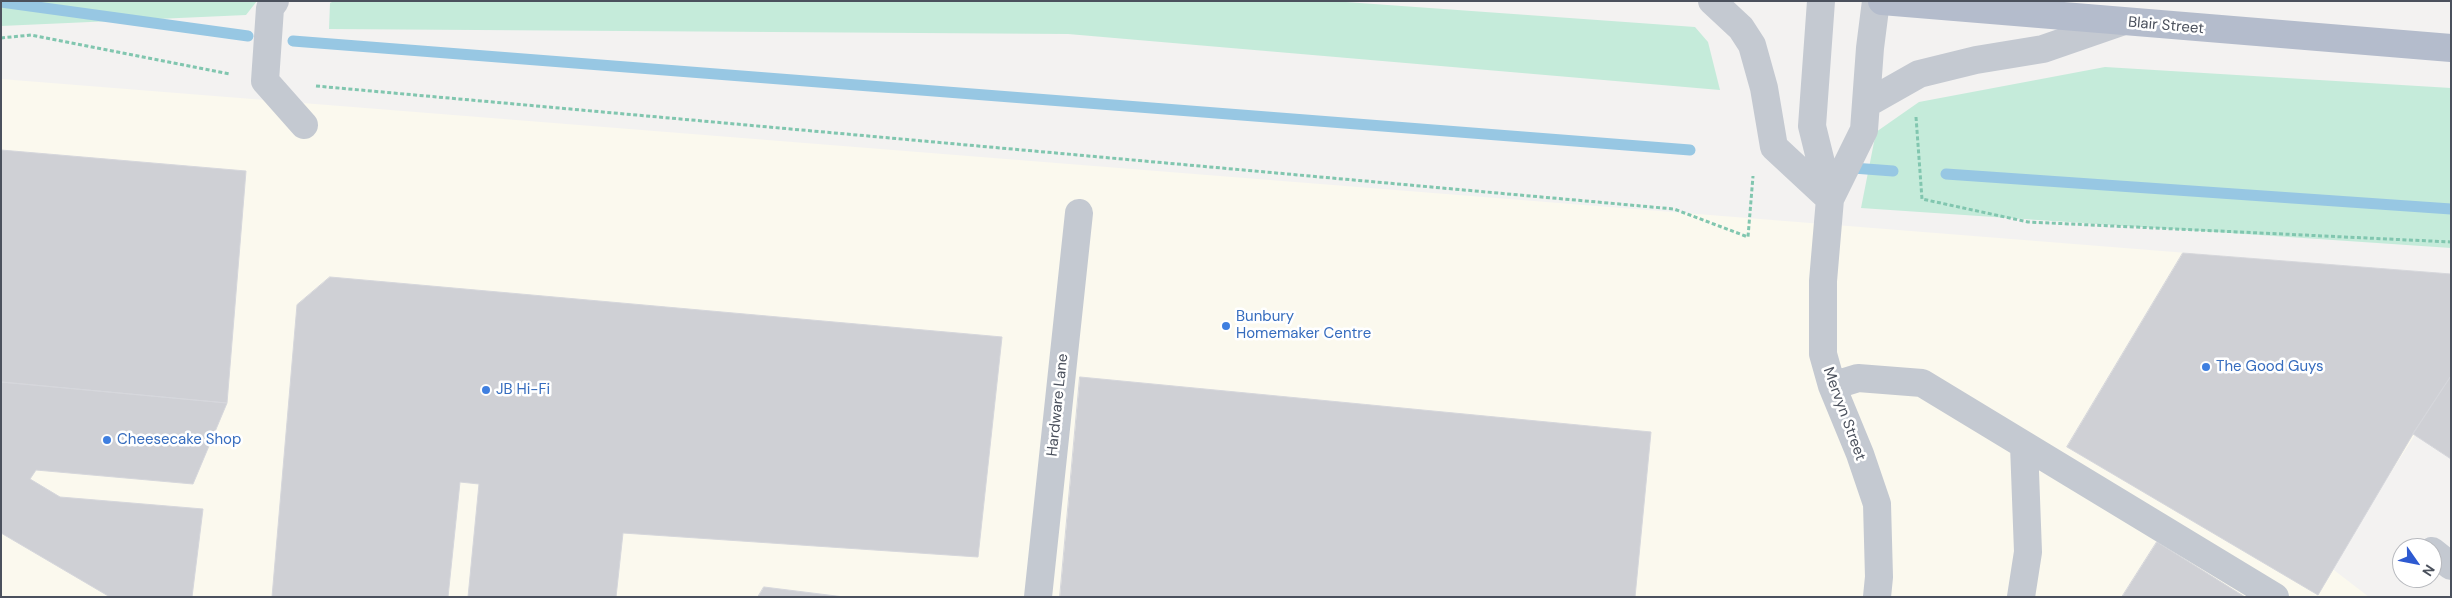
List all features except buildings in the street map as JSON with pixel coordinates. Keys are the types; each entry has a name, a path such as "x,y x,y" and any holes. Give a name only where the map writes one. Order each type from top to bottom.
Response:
{"main road":[{"name":"Blair Street","path":"1882,1 2451,48"}],"street":[{"path":"275,1 270,8 265,81 304,125"},
{"path":"1712,1 1742,28 1752,45 1764,88 1774,147 1830,199"},
{"name":"Mervyn Street","path":"1821,1 1812,126 1830,199 1823,281 1823,354 1832,386 1860,454 1877,504 1878,597"},
{"name":"Mervyn Street","path":"1830,199 1864,130 1870,48 1876,1"},
{"path":"1866,104 1919,74 1976,60 2043,50 2121,22"},
{"name":"Hardware Lane","path":"1038,597 1079,212"},
{"path":"1832,386 1858,378 1922,384 2275,597"},
{"path":"2021,597 2028,552 2024,445"}],"path":[{"path":"1,38 31,35 265,81 1674,209 1748,237 1754,187 1753,171"},
{"path":"1919,74 1915,126 1922,199 2028,222 2451,242"}],"shaded area":[{"name":"Bunbury Homemaker Centre","path":"1,79 2451,274 2451,379 2330,567 2369,597 1,597"}],"green space":[{"path":"1,1 257,1 246,15 1,26"},
{"path":"334,1 1332,1 1695,27 1708,42 1720,90 1068,34 329,29 330,3"},
{"path":"2105,67 2451,88 2451,248 1861,208 1876,132 1919,102"}],"waterway":[{"path":"1,2 248,36"},
{"path":"293,41 1690,150"},
{"path":"1853,168 1893,171"},
{"path":"1946,174 2451,209"}],"place":[{"name":"Bunbury Homemaker Centre","path":"1226,326"},
{"name":"The Good Guys","path":"2206,367"},
{"name":"JB Hi-Fi","path":"486,390"},
{"name":"Cheesecake Shop","path":"107,440"}]}
